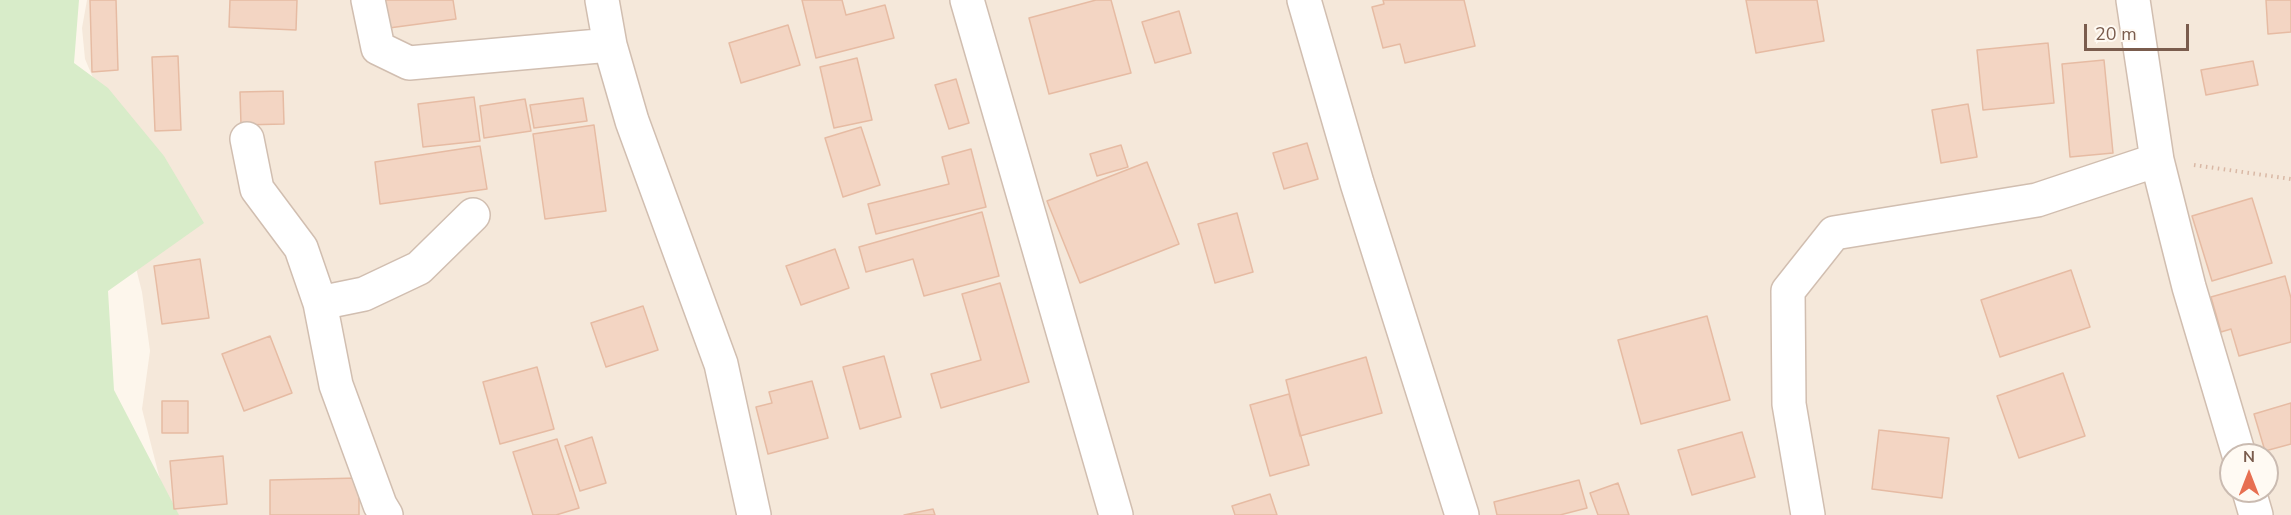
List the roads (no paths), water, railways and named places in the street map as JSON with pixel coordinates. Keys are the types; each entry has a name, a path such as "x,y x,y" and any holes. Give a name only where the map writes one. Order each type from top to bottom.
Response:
{"street":[{"path":"368,0 378,48 409,63 610,45"},
{"path":"602,0 610,45 632,121 721,364 754,515"},
{"path":"967,0 1116,515"},
{"path":"1304,0 1357,183 1462,515"},
{"path":"2133,0 2157,160 2189,287 2235,443"},
{"path":"247,139 257,189 301,248 320,303 336,385 380,505 386,515"},
{"path":"1808,515 1789,404 1788,291 1834,233 2037,200 2157,160"},
{"path":"320,303 364,294 419,268 473,215"}]}
